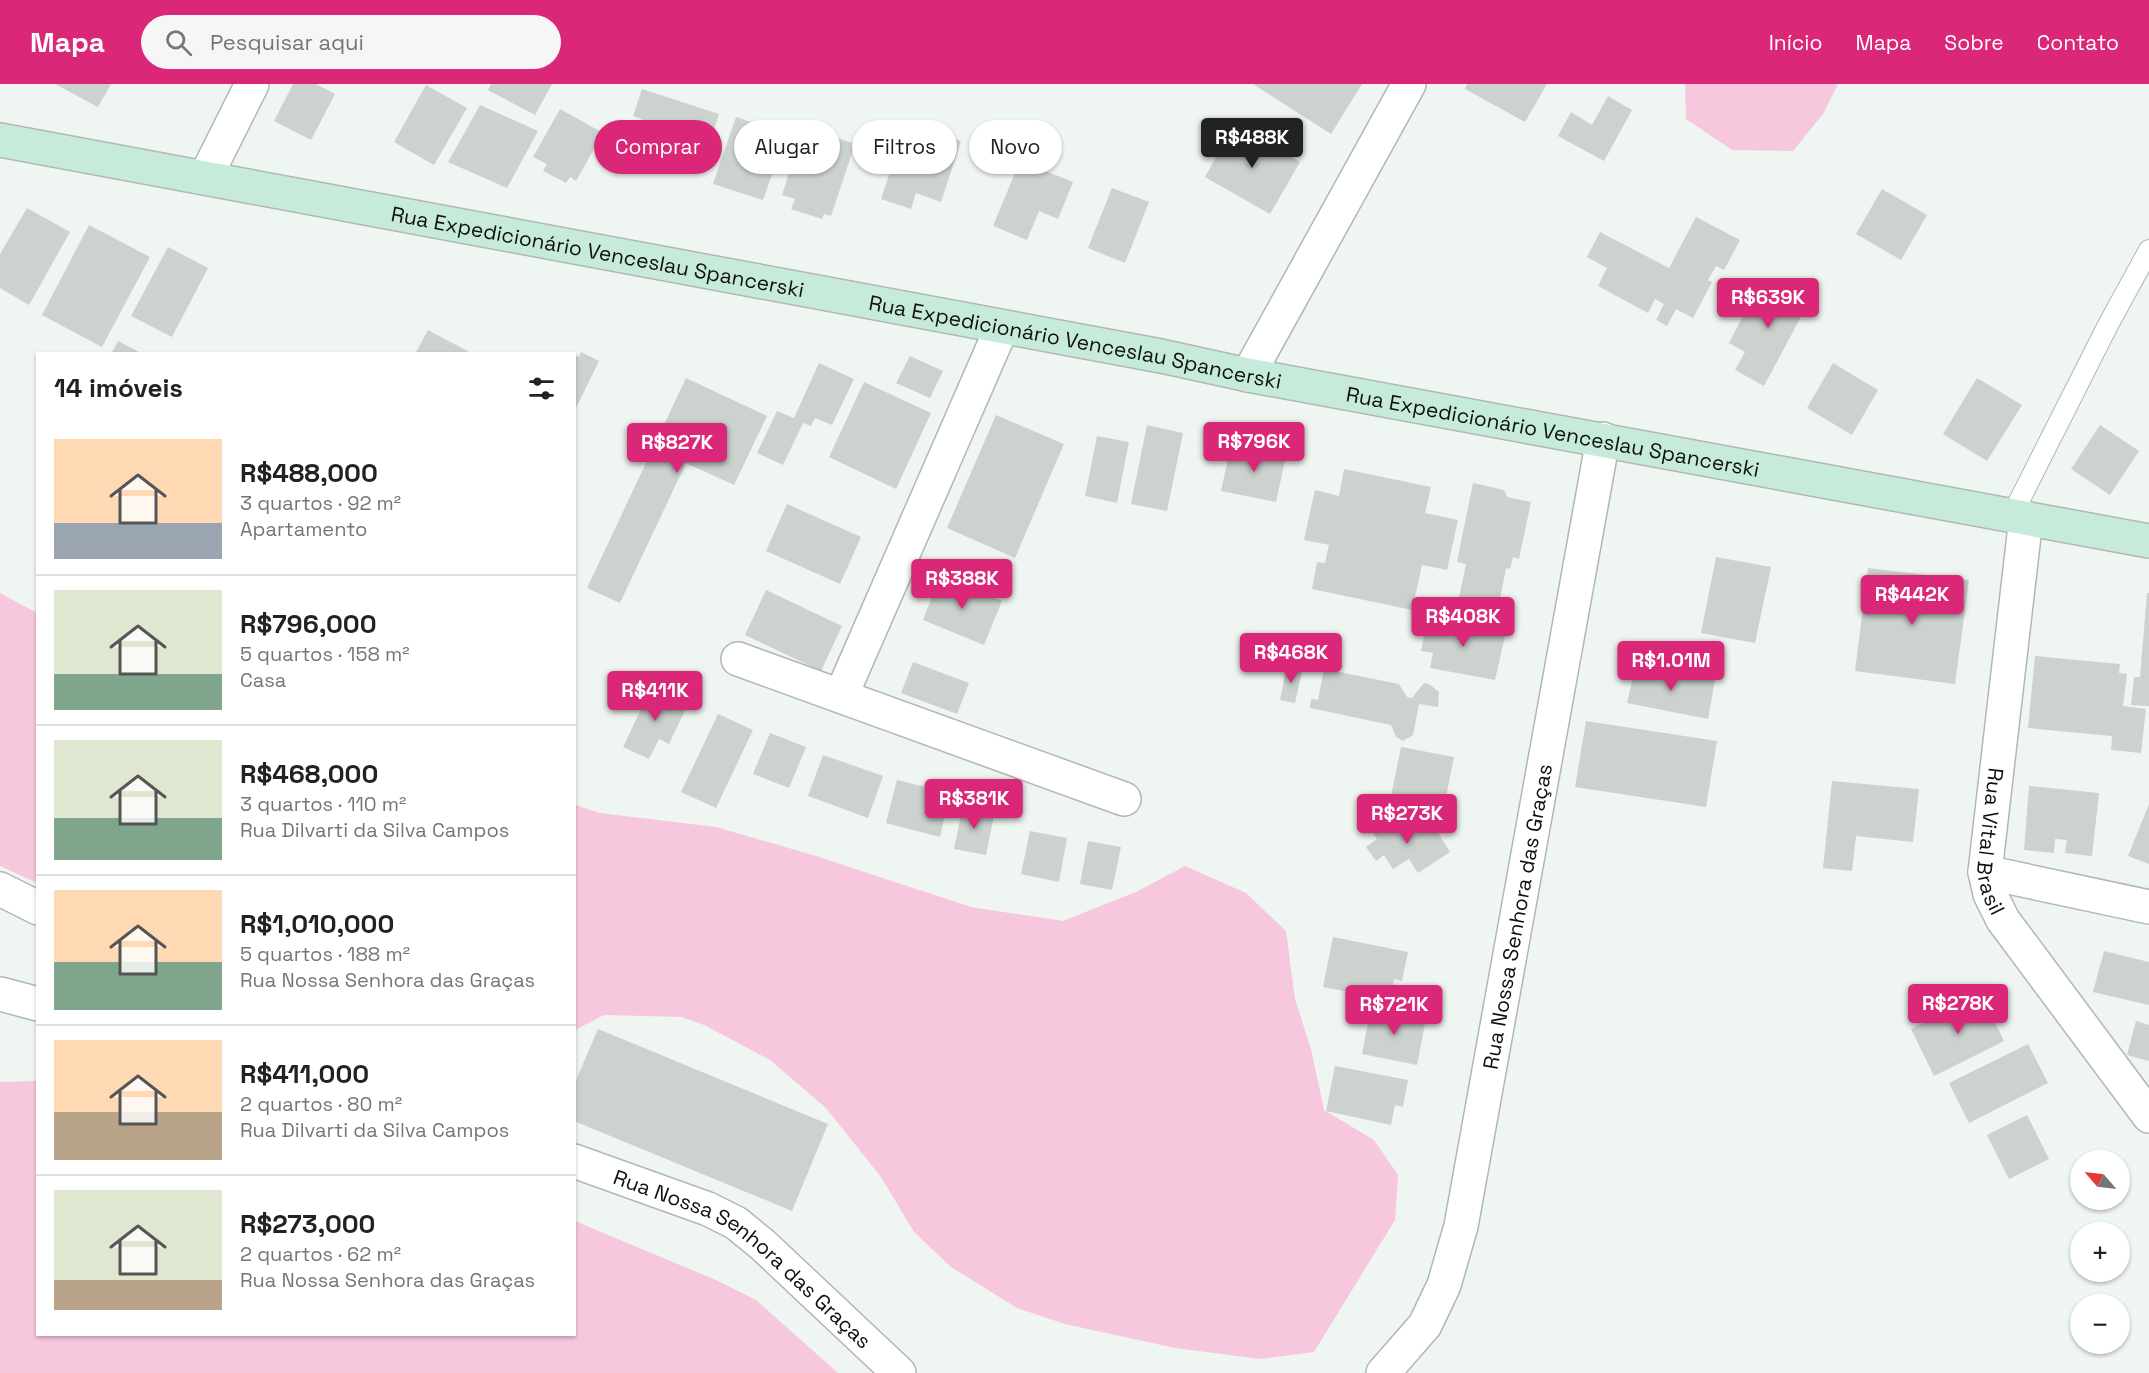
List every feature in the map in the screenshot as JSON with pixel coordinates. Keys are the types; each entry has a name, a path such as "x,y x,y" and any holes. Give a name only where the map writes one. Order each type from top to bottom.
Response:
{"street":[{"path":"205,178 252,84"},
{"path":"1248,375 1409,84"},
{"name":"Rua Expedicionário Venceslau Spancerski","path":"0,140 1149,354 1248,375 2149,541"},
{"path":"841,696 1002,327"},
{"name":"Rua Nossa Senhora das Graças","path":"1383,1373 1425,1325 1444,1286 1461,1226 1603,439"},
{"name":"Rua Vital Brasil","path":"2019,517 1985,872 1990,894 2003,920 2149,1116"},
{"path":"738,659 1124,799"},
{"path":"1985,872 2149,908"},
{"path":"0,889 36,907"},
{"path":"0,994 36,1003"},
{"name":"Rua Nossa Senhora das Graças","path":"576,1162 708,1209 736,1222 899,1373"}],"lane":[{"path":"2019,517 2108,325 2149,250"}],"shaded area":[{"path":"1685,84 1838,84 1823,114 1793,151 1732,150 1686,119"},
{"path":"0,593 36,612 36,883 0,866"},
{"path":"576,805 600,813 716,827 816,856 971,907 1063,921 1136,892 1185,866 1246,893 1286,931 1295,999 1311,1049 1324,1110 1374,1140 1398,1175 1395,1220 1314,1352 1261,1359 1175,1348 1065,1324 1017,1308 951,1267 914,1232 881,1177 826,1108 770,1060 704,1025 682,1017 604,1015 576,1029"},
{"path":"36,1081 36,1336 576,1336 576,1221 718,1281 756,1300 838,1373 0,1373 0,1082"}],"building":[{"path":"55,84 111,84 98,107"},
{"path":"293,84 316,84 335,94 311,140 274,121"},
{"path":"491,84 552,84 535,115 488,90"},
{"path":"1253,84 1362,84 1331,134"},
{"path":"1467,84 1547,84 1525,122 1465,89"},
{"path":"426,85 467,108 434,165 394,142"},
{"path":"642,89 719,114 717,120 644,120 633,116"},
{"path":"1608,96 1632,110 1604,161 1558,136 1571,112 1592,125"},
{"path":"480,105 538,131 507,188 448,162"},
{"path":"560,109 594,128 594,149 576,181 570,177 566,183 543,171 547,164 533,157"},
{"path":"734,123 734,174 772,174 763,200 713,184 716,174 722,174 722,158"},
{"path":"1234,125 1300,162 1270,214 1205,177"},
{"path":"840,139 852,143 852,153 831,216 824,214 822,219 791,209 795,199 782,195 789,174 840,174"},
{"path":"957,140 961,141 957,153"},
{"path":"889,174 950,174 941,202 916,193 911,209 881,199"},
{"path":"1015,174 1053,174 1073,182 1058,219 1039,211 1027,240 993,226"},
{"path":"1112,188 1149,202 1125,263 1088,248"},
{"path":"1882,189 1927,215 1901,260 1856,234"},
{"path":"27,208 70,232 29,305 0,288 0,254"},
{"path":"1696,217 1740,240 1724,270 1716,266 1708,280 1712,282 1693,318 1676,309 1667,326 1656,320 1664,304 1655,299 1648,313 1598,286 1607,268 1587,257 1600,232 1669,268"},
{"path":"89,225 150,257 102,347 42,315"},
{"path":"168,247 208,268 172,337 131,316"},
{"path":"1774,279 1811,298 1764,386 1735,370 1745,352 1729,343 1760,283 1770,288"},
{"path":"428,330 469,352 416,352"},
{"path":"118,341 139,352 112,352"},
{"path":"581,352 599,361 576,408 576,356 579,357"},
{"path":"910,356 943,371 930,398 896,383"},
{"path":"819,363 854,379 832,425 815,418 811,426 803,423 783,465 757,453 777,411 794,418"},
{"path":"1833,363 1878,390 1852,435 1807,408"},
{"path":"686,378 767,416 734,485 686,463 620,603 587,588"},
{"path":"1977,378 2022,405 1987,461 1943,434"},
{"path":"864,382 931,413 896,489 829,457"},
{"path":"996,415 1064,444 1015,558 947,528"},
{"path":"1147,425 1183,433 1167,511 1131,504"},
{"path":"2100,425 2139,451 2110,495 2071,469"},
{"path":"1097,436 1129,442 1117,503 1085,496"},
{"path":"1231,445 1286,456 1276,502 1221,491"},
{"path":"1344,469 1431,487 1425,513 1458,520 1447,570 1422,565 1412,610 1312,589 1317,562 1325,563 1329,545 1304,540 1315,490 1339,496"},
{"path":"1473,483 1504,490 1507,497 1531,502 1519,559 1513,557 1510,569 1506,568 1497,615 1457,607 1466,564 1457,562"},
{"path":"787,504 861,537 840,584 766,551"},
{"path":"1716,557 1771,567 1755,643 1701,633"},
{"path":"1868,568 1969,580 1955,684 1855,671"},
{"path":"940,576 1002,601 984,645 923,620"},
{"path":"766,590 842,626 821,671 745,635"},
{"path":"2147,593 2149,593 2149,706 2131,705 2134,677 2140,677"},
{"path":"1428,616 1506,632 1495,680 1430,668 1433,653 1421,651"},
{"path":"2035,656 2120,664 2119,673 2127,674 2123,706 2146,709 2141,753 2111,750 2112,736 2028,728"},
{"path":"913,662 969,683 957,714 901,693"},
{"path":"1636,664 1715,680 1708,719 1627,703"},
{"path":"1287,665 1303,668 1295,703 1280,700"},
{"path":"1324,669 1399,684 1407,697 1412,698 1424,683 1429,684 1439,692 1438,707 1419,704 1413,735 1403,741 1396,737 1391,725 1310,708 1311,699 1318,700"},
{"path":"652,686 688,704 669,744 659,739 649,759 623,747"},
{"path":"718,714 753,730 716,808 681,792"},
{"path":"1586,721 1717,741 1706,807 1575,787"},
{"path":"770,733 806,747 789,788 753,774"},
{"path":"1401,747 1454,757 1443,812 1390,801"},
{"path":"823,755 883,776 868,818 808,796"},
{"path":"897,780 950,793 940,837 886,823"},
{"path":"1832,781 1919,789 1913,842 1856,836 1852,871 1823,868"},
{"path":"2029,786 2099,793 2092,856 2065,853 2067,840 2055,839 2054,853 2024,850"},
{"path":"2149,804 2149,864 2128,856"},
{"path":"963,805 995,811 986,855 954,849"},
{"path":"1381,817 1390,830 1407,819 1417,834 1432,823 1450,852 1418,873 1409,859 1393,869 1384,855 1376,861 1366,847 1377,839 1368,826"},
{"path":"1030,831 1067,838 1059,882 1021,874"},
{"path":"1088,841 1121,847 1112,890 1080,884"},
{"path":"1333,937 1408,952 1402,981 1394,979 1391,1000 1323,987"},
{"path":"2104,951 2149,962 2149,1005 2093,992"},
{"path":"1981,994 2004,1041 1934,1076 1911,1029"},
{"path":"1371,1007 1426,1018 1417,1065 1362,1054"},
{"path":"2136,1021 2149,1025 2149,1061 2127,1055"},
{"path":"598,1029 828,1124 792,1211 576,1122 576,1080"},
{"path":"2028,1044 2048,1083 1969,1123 1949,1083"},
{"path":"1335,1066 1408,1080 1403,1107 1395,1105 1391,1125 1326,1111"},
{"path":"2027,1115 2049,1159 2009,1179 1987,1135"}]}
